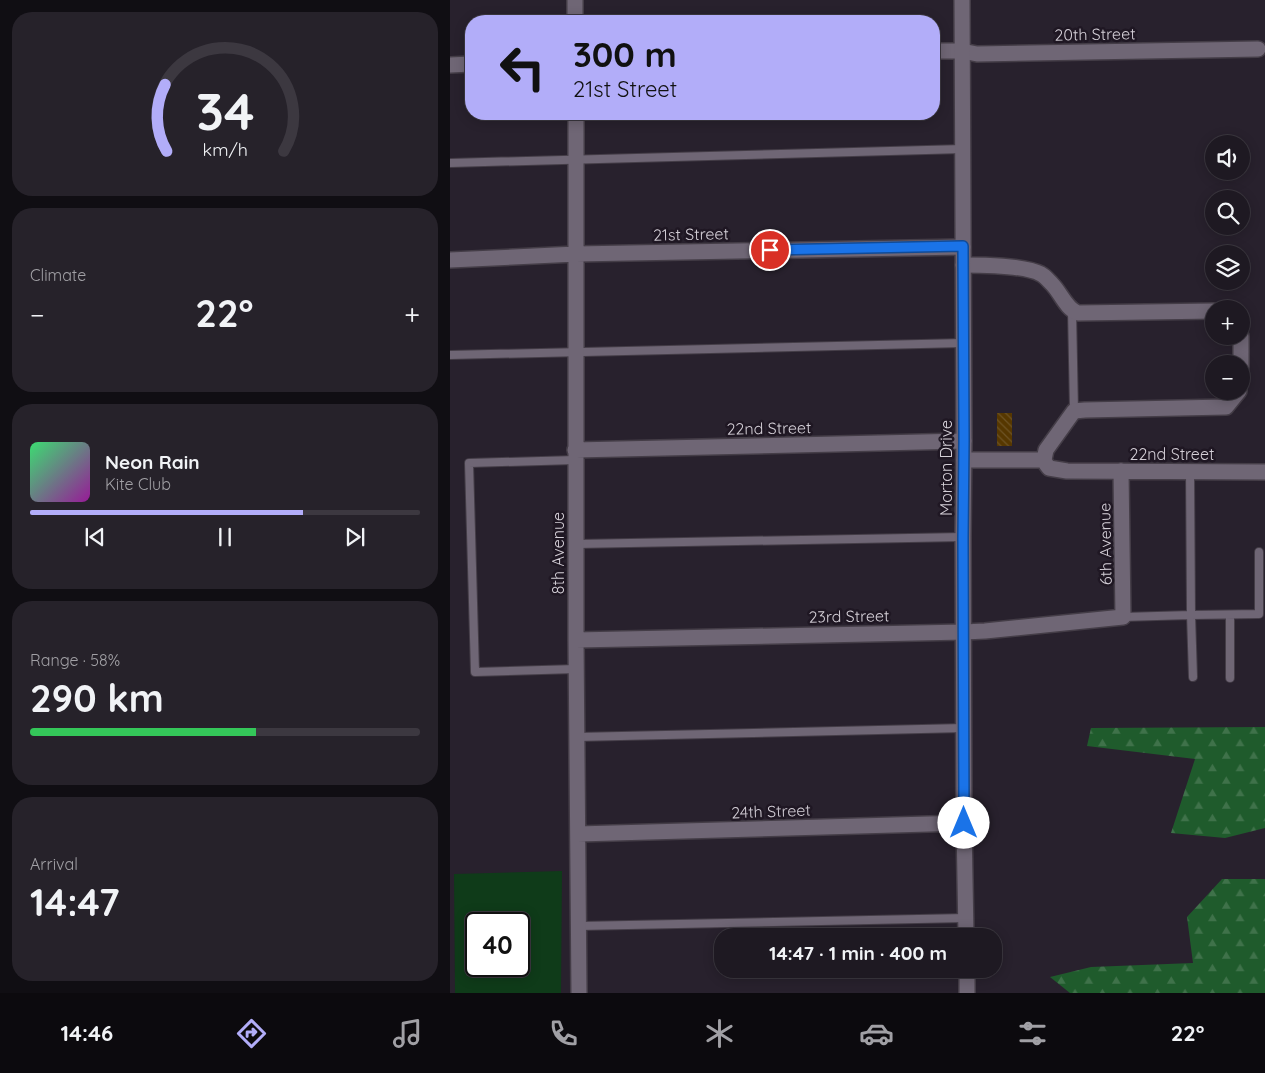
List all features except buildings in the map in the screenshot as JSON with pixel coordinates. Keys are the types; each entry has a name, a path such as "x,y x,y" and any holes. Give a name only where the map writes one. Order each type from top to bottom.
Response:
{"street":[{"path":"575,0 575,15"},
{"name":"Morton Drive","path":"962,0 964,823 966,928"},
{"name":"20th Street","path":"940,51 962,51 977,54 1258,48"},
{"path":"450,65 465,64"},
{"name":"8th Avenue","path":"576,120 575,455 579,993"},
{"name":"21st Street","path":"450,260 576,254 963,246"},
{"path":"963,265 1017,268 1042,274 1056,288 1072,311 1078,313 1205,311"},
{"path":"1044,460 1046,450 1074,411 1226,407 1232,400"},
{"name":"22nd Street","path":"575,455 964,440"},
{"name":"22nd Street","path":"964,460 1044,460 1049,468 1057,470 1265,472"},
{"name":"6th Avenue","path":"1121,471 1123,617"},
{"name":"23rd Street","path":"576,640 964,632 1123,617"},
{"name":"24th Street","path":"578,834 964,823"},
{"path":"967,978 967,993"}],"lane":[{"path":"450,163 963,150"},
{"path":"1072,311 1074,411"},
{"path":"450,355 963,343"},
{"path":"575,455 469,463 475,672 576,669"},
{"path":"1190,471 1193,677"},
{"path":"576,544 963,538"},
{"path":"1123,617 1259,614 1260,552"},
{"path":"1230,615 1230,678"},
{"path":"577,737 964,728"},
{"path":"579,926 966,918"}],"green space":[{"path":"1265,727 1265,828 1225,838 1171,833 1195,759 1087,746 1091,728"},
{"path":"562,871 561,993 455,993 454,874"},
{"path":"1222,879 1265,879 1265,993 1070,993 1050,977 1091,967 1193,963 1187,917"}],"route":[{"path":"770,250 963,246 964,823"}]}
